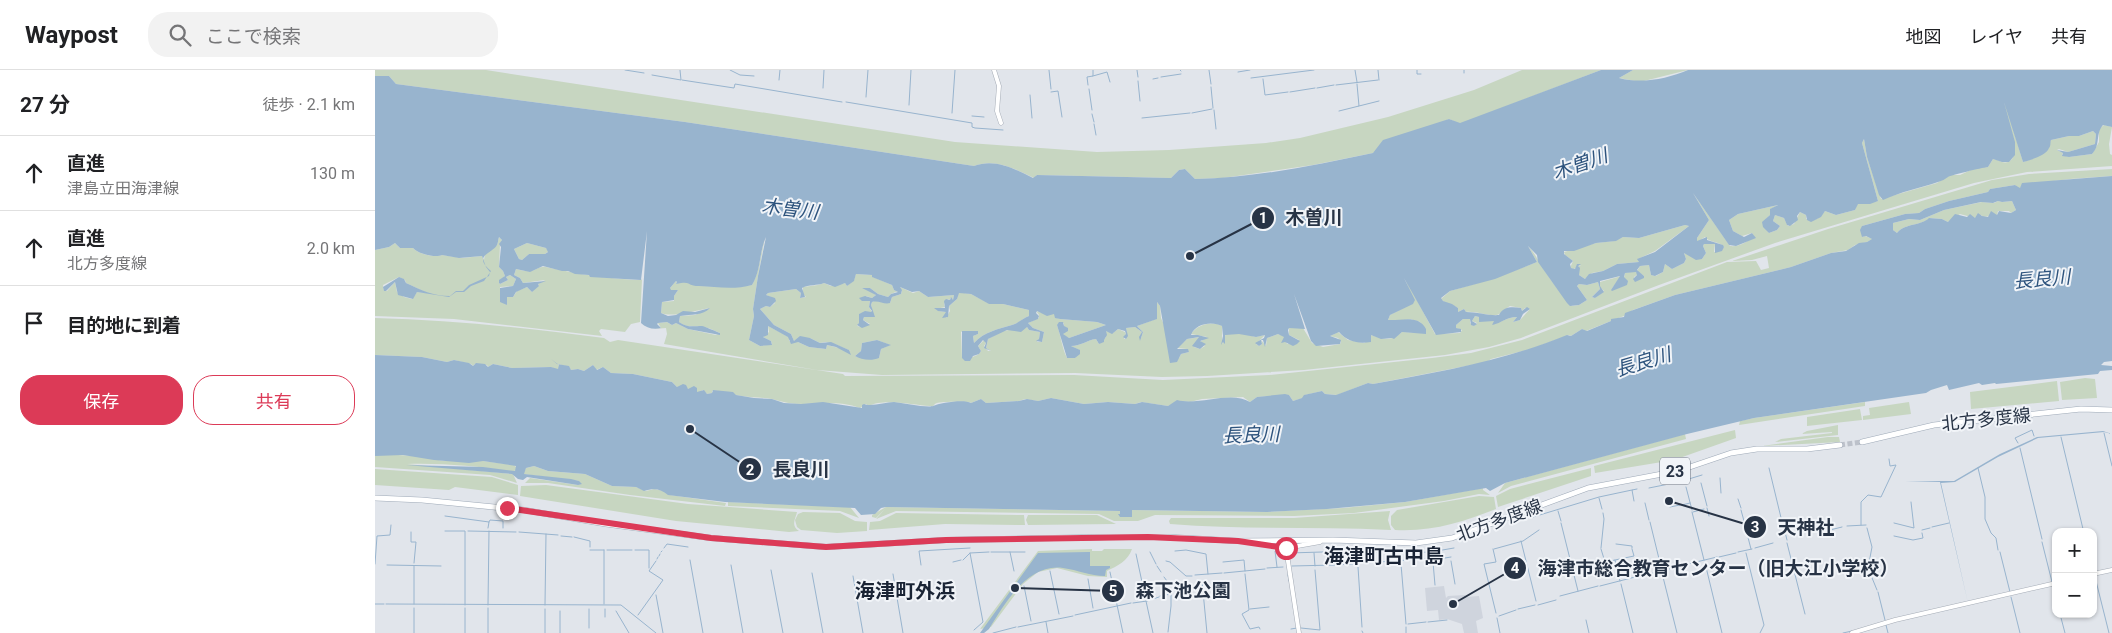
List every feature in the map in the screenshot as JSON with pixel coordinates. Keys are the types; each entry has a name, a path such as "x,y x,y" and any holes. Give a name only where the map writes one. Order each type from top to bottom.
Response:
{"main road":[{"path":"994,70 999,86 997,111 1001,123"},
{"name":"北方多度線","path":"1863,442 1934,425 2081,409 2112,410"},
{"name":"北方多度線","path":"375,498 422,500 524,510 606,524 711,538 826,547 946,540 1167,537 1238,541 1333,540 1416,544 1434,542 1478,529 1569,494 1603,484 1679,471 1731,453 1757,449 1807,449 1840,445"},
{"path":"1238,541 1286,548 1333,540"},
{"path":"1286,548 1299,633"},
{"path":"2097,573 2112,570"},
{"path":"1852,633 1895,620 2052,584"}],"shaded area":[{"path":"1444,586 1446,598 1448,596 1479,596 1483,618 1476,621 1478,633 1464,633 1462,624 1447,619 1439,620 1438,610 1427,611 1425,588"}],"green space":[{"path":"375,70 486,70 955,142 1097,152 1169,150 1266,143 1300,138 1388,117 1474,90 1522,70 1601,70 1460,124 1449,119 1373,153 1313,165 1223,178 1195,179 1185,169 1179,170 1171,178 1037,175 1034,178 1012,168 997,164 990,163 974,166 685,122 396,84 389,76 375,76"},
{"path":"1633,70 1688,70 1640,82 1619,78"},
{"path":"2005,102 2023,162 2039,154 2051,140 2079,136 2093,131 2096,134 2095,144 2068,152 2057,150 2063,153 2062,155 2069,157 2092,154 2099,142 2099,129 2104,125 2112,127 2109,144 2112,166 2027,172 1974,183 1775,243 1521,338 1489,347 1445,355 1304,370 1207,376 1162,377 1075,373 882,375 817,370 664,344 667,334 666,328 654,329 661,328 658,323 667,322 672,325 676,323 688,329 716,335 720,333 707,328 687,326 679,322 680,316 695,315 710,308 671,315 661,313 662,302 674,301 674,296 678,290 670,290 670,288 676,281 676,284 684,281 699,286 737,287 752,285 757,274 765,237 749,340 760,346 772,344 771,341 763,337 769,332 768,326 789,337 789,341 798,342 809,347 826,349 827,345 851,351 826,342 820,343 810,338 794,341 791,334 774,325 760,309 766,306 770,307 775,303 771,297 766,295 768,293 796,289 801,293 800,298 806,297 803,294 803,287 824,283 831,286 845,283 847,286 854,280 856,274 872,275 892,285 894,290 898,291 888,297 878,294 870,288 862,288 868,289 876,295 872,298 866,296 867,301 870,301 869,307 872,312 859,314 857,326 862,327 870,324 863,320 864,317 874,317 872,302 877,300 890,303 892,297 901,294 900,287 913,293 919,291 928,297 954,295 953,300 950,298 944,304 945,307 936,309 946,312 946,318 950,311 949,306 957,299 958,292 971,294 990,304 1003,304 1029,310 1029,316 987,334 974,343 973,336 978,334 978,331 961,332 962,358 978,355 981,351 978,346 984,340 986,343 984,346 988,351 991,351 986,348 988,339 1003,331 1027,327 1029,330 1040,332 1037,342 1042,342 1044,332 1033,328 1028,323 1039,318 1036,311 1051,314 1050,302 1057,318 1097,322 1106,325 1069,338 1063,336 1064,323 1057,325 1067,358 1075,358 1079,350 1071,346 1096,339 1099,344 1106,337 1106,331 1113,333 1118,329 1125,332 1124,339 1126,339 1127,334 1126,328 1135,327 1142,332 1140,341 1143,332 1137,326 1156,319 1157,302 1160,306 1161,318 1179,358 1181,354 1189,352 1187,349 1177,348 1187,339 1200,337 1194,347 1200,349 1205,346 1200,342 1207,337 1191,334 1197,328 1210,324 1222,326 1222,344 1226,333 1246,334 1255,337 1265,335 1256,344 1259,346 1262,344 1261,340 1266,346 1267,338 1278,334 1284,336 1287,344 1299,340 1289,335 1289,328 1303,328 1312,343 1323,347 1340,344 1341,342 1338,338 1330,336 1338,332 1348,340 1364,343 1371,339 1371,335 1388,339 1402,332 1425,333 1420,322 1410,319 1388,320 1390,315 1413,303 1405,278 1435,334 1460,333 1462,330 1456,328 1456,325 1463,319 1470,319 1470,323 1474,326 1477,323 1472,321 1475,316 1479,317 1479,321 1494,321 1494,323 1517,317 1513,322 1520,320 1530,309 1525,308 1522,311 1521,308 1510,306 1496,315 1466,312 1464,309 1458,312 1458,308 1441,299 1450,291 1495,278 1537,262 1528,246 1553,283 1572,306 1579,305 1587,300 1577,286 1579,284 1587,285 1598,282 1600,289 1592,297 1595,298 1604,291 1600,287 1600,282 1621,276 1611,290 1624,278 1625,273 1635,271 1638,274 1634,277 1634,281 1644,276 1637,271 1640,266 1649,265 1651,275 1656,276 1663,272 1665,264 1672,269 1684,263 1686,259 1684,253 1702,259 1706,253 1704,244 1715,244 1714,252 1724,247 1705,237 1697,242 1697,238 1709,220 1693,193 1730,246 1740,245 1754,236 1752,233 1742,236 1733,231 1729,220 1738,214 1778,205 1771,209 1771,214 1766,219 1766,229 1769,233 1777,230 1780,226 1773,221 1775,215 1784,218 1788,226 1794,224 1800,212 1806,215 1806,219 1813,220 1819,218 1825,211 1836,215 1855,210 1857,204 1878,201 1862,143 1864,139 1867,157 1881,199 1937,183 1949,175 1960,175 1975,168 1988,167 1993,159 2008,162 2013,158 2015,151","holes":["877,340 890,345 881,349 879,358 865,359 855,356 861,351 862,343"]},
{"path":"2112,169 2112,176 2022,185 2020,189 2015,185 1990,189 1988,192 1949,201 1919,213 1905,214 1862,226 1862,237 1865,236 1873,239 1855,245 1848,250 1831,253 1791,267 1675,295 1633,310 1624,316 1612,319 1586,331 1582,329 1571,336 1569,335 1531,349 1491,359 1487,362 1373,384 1368,383 1337,395 1325,394 1322,391 1305,395 1303,398 1293,401 1289,395 1257,397 1250,402 1243,397 1202,399 1190,402 1180,401 1168,406 1141,402 1135,404 1108,402 1084,404 1051,398 1038,401 1025,399 986,403 981,399 971,403 939,403 933,406 882,402 869,406 866,404 860,408 839,403 791,403 720,391 712,391 712,393 707,394 703,390 698,393 677,387 672,382 633,374 611,373 603,367 596,370 593,365 584,371 578,369 571,370 569,367 558,364 560,367 557,370 551,367 512,368 493,364 488,367 487,365 475,364 473,366 454,360 447,362 422,357 375,355 375,318 461,323 575,334 604,338 610,342 618,340 843,374 845,376 1074,375 1163,380 1269,375 1432,358 1471,353 1522,340 1727,262 1756,261 1761,270 1769,268 1767,256 1752,260 1732,261 1828,229 1992,180 2029,174"},
{"path":"1998,201 2012,201 2016,210 2011,213 2009,211 1998,211 1997,215 1983,217 1981,215 1975,218 1960,214 1948,222 1942,219 1930,218 1904,228 1897,233 1893,230 1893,223 1909,219 1920,220 1944,210 1982,202 1994,203"},
{"path":"1685,225 1689,226 1655,251 1638,259 1639,262 1617,264 1603,271 1592,273 1585,279 1579,275 1578,267 1570,268 1573,261 1564,252 1596,243 1614,241 1623,237 1639,238"},
{"path":"499,237 502,240 500,244 499,267 505,276 499,283 508,280 506,277 510,275 516,279 513,286 500,287 500,299 507,305 507,297 513,297 517,291 527,287 532,292 536,286 539,286 538,284 545,280 523,283 520,278 514,275 516,269 529,271 546,267 605,277 642,279 640,322 631,324 625,332 601,329 599,331 602,336 454,319 375,316 375,250 389,247 395,243 400,248 413,248 427,255 462,258 482,256 484,260 485,254 497,245","holes":["399,277 405,280 406,283 427,293 417,292 412,299 404,297 397,292 395,282 387,291 384,291 383,285"]},
{"path":"527,243 546,248 549,251 545,254 529,254 522,260 519,259 514,249"},
{"path":"2085,378 2095,379 2097,398 2062,400 2060,382"},
{"path":"2057,381 2059,401 1971,409 1970,392"},
{"path":"1865,402 1865,406 1739,425 1740,421 1754,418"},
{"path":"1909,402 1911,414 1863,420 1863,416 1870,415 1869,408"},
{"path":"1860,409 1862,420 1807,426 1807,417"},
{"path":"1838,425 1838,435 1775,442 1781,439 1832,433 1801,434"},
{"path":"1735,430 1736,438 1674,460 1595,473 1594,466"},
{"path":"1685,434 1686,439 1511,486 1498,493 1505,483"},
{"path":"1839,437 1840,442 1762,446"},
{"path":"379,454 416,456 444,461 483,461 514,465 516,470 513,472 460,465 407,464 513,474 517,483 490,475 375,467 375,456"},
{"path":"534,466 548,471 585,474 612,486 636,487 646,491 654,489 664,491 670,495 726,503 725,506 548,483 525,483 530,478 578,485 579,481 523,474 526,468"},
{"path":"1591,468 1591,476 1498,507 1496,496 1510,489"},
{"path":"375,469 492,477 518,485 518,495 455,487 449,490 375,485"},
{"path":"546,485 688,504 797,512 794,524 799,531 789,532 676,521 520,496 521,486"},
{"path":"1483,488 1490,495 1479,494 1444,501 1354,513 1294,516 1155,515 1138,521 1114,521 1099,514 896,511 876,519 885,509 876,518 872,517 872,515 886,507 1120,511 1120,516 1132,517 1132,510 1267,512 1343,508 1405,502"},
{"path":"1479,496 1494,497 1496,509 1435,528 1395,530 1391,525 1391,516 1397,510"},
{"path":"728,502 850,507 859,518 840,511 728,506"},
{"path":"1390,511 1388,520 1391,530 1198,526 1170,524 1169,521 1171,518 1294,518"},
{"path":"803,512 840,513 855,521 867,522 867,531 837,533 801,530 797,527 795,520 798,514"},
{"path":"896,513 1024,515 1025,525 945,524 869,530 870,522 880,521"},
{"path":"1028,515 1097,515 1116,524 1028,525 1026,520"},
{"path":"1092,549 1092,551 1102,551 1104,549 1132,549 1125,560 1107,571 1107,577 1088,576 1057,568 1038,572 1023,584 991,627 980,629 1038,551"}],"water":[{"path":"1601,70 1633,70 1619,78 1636,81 1663,78 1688,70 2112,70 2112,127 2103,125 2099,132 2095,151 2092,154 2069,157 2062,156 2063,153 2057,150 2068,152 2095,144 2096,134 2093,131 2079,136 2051,140 2050,147 2045,153 2023,162 2004,102 2015,142 2015,155 2009,162 1993,159 1988,167 1950,176 1939,182 1883,200 1879,195 1867,157 1864,139 1862,143 1878,201 1870,204 1858,204 1855,210 1836,215 1825,211 1821,217 1811,222 1807,220 1806,215 1800,212 1797,216 1798,220 1790,226 1787,225 1784,218 1775,215 1773,221 1780,226 1777,230 1769,233 1763,227 1762,222 1770,215 1770,209 1778,205 1738,214 1729,220 1733,231 1744,237 1752,233 1756,238 1736,246 1729,245 1693,193 1709,220 1697,241 1707,237 1707,240 1723,245 1722,251 1715,253 1715,244 1704,244 1706,253 1702,259 1696,260 1684,253 1686,259 1684,263 1672,269 1665,264 1663,272 1655,276 1651,275 1649,265 1640,266 1637,270 1644,278 1635,282 1633,279 1637,275 1636,272 1625,273 1624,277 1628,281 1627,285 1612,291 1620,276 1600,281 1600,286 1604,292 1595,298 1592,297 1600,289 1598,282 1587,285 1579,284 1577,286 1587,300 1579,305 1570,306 1538,262 1537,255 1528,246 1537,262 1495,279 1450,291 1441,298 1443,301 1458,308 1458,312 1464,309 1466,312 1499,315 1503,310 1514,307 1521,308 1522,311 1527,307 1530,309 1523,314 1520,320 1513,322 1517,317 1513,317 1492,325 1494,321 1479,322 1479,317 1475,316 1472,321 1477,324 1474,326 1471,325 1470,319 1463,319 1456,325 1456,328 1461,329 1461,332 1436,335 1404,278 1415,300 1413,304 1390,315 1388,320 1409,319 1419,321 1426,329 1426,334 1402,332 1394,339 1381,339 1371,335 1371,342 1362,343 1353,342 1339,332 1330,336 1341,340 1340,344 1316,346 1311,341 1294,294 1305,329 1289,328 1289,335 1300,341 1297,344 1293,346 1285,342 1281,343 1284,337 1278,334 1267,338 1265,347 1263,340 1261,340 1262,344 1259,346 1255,343 1264,338 1265,335 1256,337 1239,334 1225,335 1225,344 1223,342 1221,345 1223,336 1222,326 1209,323 1196,328 1191,335 1209,338 1200,341 1206,344 1200,349 1192,346 1199,337 1187,339 1177,349 1188,349 1189,352 1181,354 1177,362 1170,363 1160,306 1157,302 1157,319 1137,326 1143,332 1140,341 1139,337 1142,332 1135,327 1126,328 1128,336 1126,339 1123,337 1126,334 1125,331 1118,329 1112,334 1106,331 1107,335 1104,342 1099,344 1096,339 1071,346 1080,350 1080,354 1075,358 1067,358 1057,325 1059,322 1063,322 1064,326 1068,328 1068,331 1063,334 1069,338 1106,325 1097,322 1055,318 1054,314 1047,316 1037,311 1038,319 1028,323 1033,328 1044,332 1042,342 1036,341 1039,339 1040,332 1029,330 1027,327 1021,332 1007,330 988,339 986,348 991,351 984,348 986,343 983,340 978,346 981,351 979,354 973,356 970,361 965,361 962,358 962,331 978,331 978,334 973,336 974,343 987,334 1029,316 1029,310 1003,304 989,304 971,294 959,293 957,299 949,306 948,317 942,318 946,312 938,311 934,308 945,308 944,301 946,299 950,300 951,297 953,300 954,295 928,297 919,291 912,292 900,287 902,290 901,294 892,297 890,303 872,302 871,305 875,317 864,317 863,320 870,325 862,328 857,325 859,323 859,314 865,311 872,311 869,307 870,301 862,301 859,298 865,296 872,298 876,295 862,288 870,288 878,294 888,297 898,292 894,290 892,285 872,277 872,275 856,274 854,281 847,286 845,283 835,287 824,283 810,285 802,288 805,297 800,298 801,293 796,289 768,293 766,295 775,298 776,301 770,307 766,306 760,309 774,325 791,334 794,341 800,336 820,343 831,342 849,350 851,355 836,347 827,345 826,349 809,347 798,342 791,344 788,337 768,326 768,335 763,337 771,341 772,345 760,346 749,340 754,316 753,309 758,276 766,237 757,274 752,285 739,287 695,286 687,283 676,284 676,281 670,288 671,290 678,290 674,300 662,302 661,313 668,316 676,315 683,311 695,312 710,308 700,314 680,316 679,322 688,326 703,326 720,333 720,335 688,329 676,323 672,325 667,322 658,323 661,328 656,329 641,323 647,231 641,280 590,277 589,275 575,274 543,266 530,272 516,269 514,275 520,278 523,283 546,281 538,284 539,286 532,292 527,287 516,292 513,297 507,297 507,305 500,302 500,288 513,286 516,279 510,275 506,277 508,280 499,283 499,280 505,276 499,267 501,247 499,244 502,240 499,237 495,248 483,258 482,256 459,258 442,255 432,256 423,254 413,248 400,248 395,243 389,247 375,250 375,76 389,76 396,84 685,122 974,166 990,163 997,164 1012,168 1033,178 1037,175 1171,178 1179,170 1185,169 1195,179 1262,173 1373,153 1383,140 1449,119 1460,123","holes":["1685,225 1689,226 1655,252 1637,259 1639,262 1617,264 1603,271 1589,274 1585,279 1579,275 1580,268 1578,266 1581,264 1577,264 1575,269 1571,268 1570,264 1573,261 1564,254 1564,251 1574,251 1596,243 1616,241 1623,237 1639,238","527,243 546,248 548,252 545,254 529,254 522,260 519,259 514,249"]},
{"path":"2112,176 2112,361 2104,362 2101,365 2112,366 2112,370 2100,371 2098,374 1996,384 1982,385 1979,383 1949,390 1947,385 1926,393 1754,418 1505,483 1490,491 1486,488 1405,502 1267,512 1132,510 1132,517 1120,517 1118,514 1120,514 1120,511 886,507 881,508 875,514 861,515 855,508 725,502 668,495 663,491 657,490 644,491 636,487 612,486 585,474 548,471 534,466 526,468 524,474 571,479 582,484 527,477 523,480 518,479 512,474 406,465 483,467 515,471 516,466 483,461 469,463 403,455 375,456 375,355 422,357 447,362 454,360 469,363 473,366 476,363 485,364 488,367 493,364 512,368 551,367 558,369 559,365 569,366 571,370 578,369 584,371 593,365 597,370 603,367 611,373 633,374 672,382 677,387 683,384 688,389 694,386 697,388 697,392 704,390 707,394 712,393 713,390 733,392 736,395 754,398 772,399 784,403 823,402 862,408 864,404 894,402 930,406 963,401 971,403 981,399 986,403 1027,399 1038,401 1051,398 1084,404 1108,402 1135,404 1142,402 1168,406 1177,400 1195,401 1234,397 1250,402 1257,397 1285,394 1289,395 1293,401 1302,398 1304,395 1322,391 1325,394 1336,395 1368,383 1373,384 1449,370 1520,352 1567,335 1571,336 1582,329 1587,331 1611,321 1611,319 1624,317 1625,313 1675,295 1791,267 1831,253 1846,251 1859,243 1872,239 1866,236 1862,237 1860,230 1862,226 1905,214 1919,213 1949,201 1988,192 1990,189 2015,185 2020,188 2022,183","holes":["2012,201 2016,210 2011,213 1999,211 1997,215 1991,211 1988,217 1978,213 1975,218 1970,214 1967,217 1955,214 1948,222 1942,219 1929,218 1926,221 1904,228 1897,233 1893,230 1893,223 1909,219 1920,220 1944,210 1981,202"]},
{"path":"399,277 404,279 406,283 422,290 433,294 450,296 456,291 463,291 469,285 487,277 484,281 471,286 464,292 456,292 449,297 417,292 413,299 398,295 395,282 386,291 384,291 383,287"},
{"path":"877,340 891,345 881,349 879,358 867,360 855,356 861,351 862,343"},
{"path":"2103,431 2112,434 2104,432 2038,438 1998,457 1955,482 1941,483 1968,603 1940,482 1905,481 1954,481 2000,454 2037,437"},
{"path":"1090,552 1090,566 1110,566 1106,570 1105,576 1063,568 1050,568 1039,572 1028,578 1019,587 1002,608 989,629 984,633 980,633 1038,553"}],"waterway":[{"path":"625,70 644,73"},
{"path":"652,75 681,80 680,70"},
{"path":"730,70 740,75 754,76"},
{"path":"779,80 780,70"},
{"path":"823,88 824,70"},
{"path":"866,97 868,70"},
{"path":"909,105 911,70"},
{"path":"952,113 955,70"},
{"path":"1049,70 1051,89"},
{"path":"1088,85 1087,77 1093,76 1093,70"},
{"path":"1137,70 1138,77"},
{"path":"1209,70 1211,84"},
{"path":"1238,72 1250,70"},
{"path":"1251,78 1314,70"},
{"path":"1355,70 1357,82"},
{"path":"1378,70 1379,80"},
{"path":"1417,70 1417,74 1421,74"},
{"path":"1093,76 1107,72 1110,82"},
{"path":"1161,77 1181,74"},
{"path":"1153,79 1158,78"},
{"path":"1263,79 1265,95 1288,92"},
{"path":"682,80 734,88 735,84 842,102"},
{"path":"1336,85 1378,80"},
{"path":"1138,81 1140,101"},
{"path":"1339,111 1359,106 1357,84"},
{"path":"1317,88 1334,85"},
{"path":"1211,87 1213,108"},
{"path":"1290,92 1315,88"},
{"path":"1089,89 1092,110"},
{"path":"1051,92 1058,91 1062,117"},
{"path":"1030,95 1032,118"},
{"path":"1359,106 1379,101"},
{"path":"846,102 972,123 972,127 975,128 1003,130"},
{"path":"1192,113 1212,109"},
{"path":"1214,110 1216,129"},
{"path":"1142,118 1190,113"},
{"path":"1092,114 1094,122"},
{"path":"972,116 984,117"},
{"path":"1094,124 1096,135"},
{"path":"2018,443 2015,438 2032,430 2034,436"},
{"path":"2104,433 2112,466"},
{"path":"2061,437 2083,528"},
{"path":"2020,448 2042,539"},
{"path":"1861,525 1861,502 1868,495 1881,497 1896,465 1890,466 1889,459"},
{"path":"1769,468 1784,530"},
{"path":"1978,468 1985,497 1985,519 1991,533 1996,538 1998,550"},
{"path":"1649,488 1702,475"},
{"path":"1720,478 1721,493"},
{"path":"1701,483 1707,506"},
{"path":"1686,487 1692,510"},
{"path":"1634,501 1632,490 1637,489"},
{"path":"1533,517 1599,497 1632,490"},
{"path":"1599,498 1602,509"},
{"path":"1738,499 1741,508"},
{"path":"1894,523 1914,528 1911,502"},
{"path":"1645,503 1649,520"},
{"path":"1682,505 1690,503"},
{"path":"1670,507 1680,505"},
{"path":"1707,508 1709,516"},
{"path":"1693,512 1704,509"},
{"path":"1741,510 1744,521"},
{"path":"1558,511 1561,521"},
{"path":"1692,512 1704,560"},
{"path":"1601,548 1603,513"},
{"path":"445,516 489,522 488,528"},
{"path":"489,522 490,520 503,521 503,528"},
{"path":"1650,522 1662,571"},
{"path":"1744,522 1751,549"},
{"path":"1561,523 1578,591"},
{"path":"1932,527 1949,523"},
{"path":"375,564 377,536 390,535 391,525"},
{"path":"1847,526 1866,525"},
{"path":"1830,530 1842,527"},
{"path":"1867,528 1872,547 1868,568 1877,590"},
{"path":"1922,530 1930,528"},
{"path":"1494,549 1523,541 1539,530"},
{"path":"445,531 465,531 465,605"},
{"path":"468,531 516,532"},
{"path":"488,605 489,531"},
{"path":"411,532 411,542 416,542 414,563"},
{"path":"519,532 558,535"},
{"path":"1785,532 1787,540"},
{"path":"1894,536 1913,540 1923,538 1922,533"},
{"path":"545,605 546,534"},
{"path":"561,536 572,537"},
{"path":"574,537 590,541 590,547"},
{"path":"1521,541 1536,601"},
{"path":"2042,542 2052,582"},
{"path":"1755,548 1773,543"},
{"path":"1787,543 1805,614"},
{"path":"664,548 667,544 688,547"},
{"path":"1616,544 1632,546 1632,548"},
{"path":"921,565 919,551 970,548"},
{"path":"1401,561 1400,553 1431,552 1454,548"},
{"path":"1493,549 1496,562 1484,564 1496,613"},
{"path":"1601,549 1605,562 1615,560 1620,581"},
{"path":"1615,560 1634,556 1632,549"},
{"path":"1738,552 1752,549"},
{"path":"590,550 604,550"},
{"path":"604,550 604,604"},
{"path":"607,550 632,550"},
{"path":"635,550 649,550 649,568"},
{"path":"1175,551 1186,550 1206,554 1208,574"},
{"path":"1277,567 1275,551 1283,551"},
{"path":"1289,553 1356,551"},
{"path":"1357,562 1356,551 1399,553"},
{"path":"963,560 970,553 989,552"},
{"path":"991,552 1025,552"},
{"path":"1010,552 1014,571"},
{"path":"1150,552 1156,564"},
{"path":"2000,552 2010,592"},
{"path":"970,553 983,622 974,630"},
{"path":"1314,553 1315,566"},
{"path":"1719,557 1736,553"},
{"path":"1746,553 1764,625 1760,633"},
{"path":"1136,554 1145,596"},
{"path":"1445,558 1451,557"},
{"path":"1684,565 1717,557"},
{"path":"1423,559 1443,558"},
{"path":"1379,562 1421,559"},
{"path":"690,560 703,633"},
{"path":"953,562 961,560"},
{"path":"1223,562 1244,560 1245,571"},
{"path":"638,615 663,580 649,571 656,561"},
{"path":"1166,561 1170,562 1186,576 1192,576"},
{"path":"1451,561 1455,584"},
{"path":"1337,565 1378,562"},
{"path":"1433,562 1435,585"},
{"path":"1705,563 1722,633"},
{"path":"1401,564 1406,624"},
{"path":"387,565 441,566"},
{"path":"731,565 743,633"},
{"path":"1292,566 1335,565"},
{"path":"414,566 414,604"},
{"path":"1157,566 1161,572"},
{"path":"1664,570 1682,566"},
{"path":"1267,568 1283,567"},
{"path":"1358,567 1362,627"},
{"path":"1224,573 1265,569"},
{"path":"771,570 783,633"},
{"path":"1301,628 1320,630 1315,570"},
{"path":"1050,571 1059,614"},
{"path":"1641,576 1662,571"},
{"path":"1110,572 1123,633"},
{"path":"812,573 823,633"},
{"path":"1195,575 1222,573"},
{"path":"1662,573 1677,633"},
{"path":"893,574 903,633"},
{"path":"1245,574 1249,610 1242,614 1250,629 1259,627 1260,629"},
{"path":"1288,575 1289,581"},
{"path":"853,576 863,633"},
{"path":"1600,586 1639,576"},
{"path":"1164,577 1167,581"},
{"path":"1088,579 1093,608"},
{"path":"1202,581 1207,633"},
{"path":"1621,584 1633,633"},
{"path":"2097,585 2109,633"},
{"path":"1024,586 1031,621"},
{"path":"1560,596 1598,586"},
{"path":"1878,592 1885,620"},
{"path":"1160,596 1171,594 1168,632"},
{"path":"656,595 663,633"},
{"path":"1133,603 1159,597"},
{"path":"2011,597 2020,633"},
{"path":"1538,605 1556,600"},
{"path":"1146,601 1153,633"},
{"path":"1075,615 1131,603"},
{"path":"375,604 384,604"},
{"path":"386,604 621,605 656,633"},
{"path":"1518,609 1535,605"},
{"path":"1250,609 1269,607"},
{"path":"414,608 414,633"},
{"path":"465,608 465,633"},
{"path":"488,608 488,633"},
{"path":"545,609 545,633"},
{"path":"589,609 589,628"},
{"path":"605,609 605,617"},
{"path":"1499,616 1516,610"},
{"path":"560,611 560,633"},
{"path":"616,611 629,633"},
{"path":"1018,627 1073,616"},
{"path":"1497,618 1500,633"},
{"path":"2061,618 2065,633"},
{"path":"1428,622 1447,620"},
{"path":"1586,620 1589,633"},
{"path":"1046,622 1048,633"},
{"path":"1408,624 1426,622"},
{"path":"1886,625 1888,633"},
{"path":"993,633 1016,627"},
{"path":"1406,627 1406,633"},
{"path":"1291,629 1297,628"},
{"path":"1843,633 1852,631"}],"tunnel":[{"path":"1840,445 1862,442"}],"place":[{"name":"木曽川","path":"1190,256"},
{"name":"長良川","path":"690,429"},
{"name":"天神社","path":"1669,501"},
{"name":"森下池公園","path":"1015,588"},
{"name":"海津市総合教育センター（旧大江小学校）","path":"1453,604"}],"district":[{"name":"海津町古中島","path":"1384,556"},
{"name":"海津町外浜","path":"905,591"}],"route":[{"path":"507,508 711,538 826,547 946,540 1167,537 1260,543 1286,548"}]}
